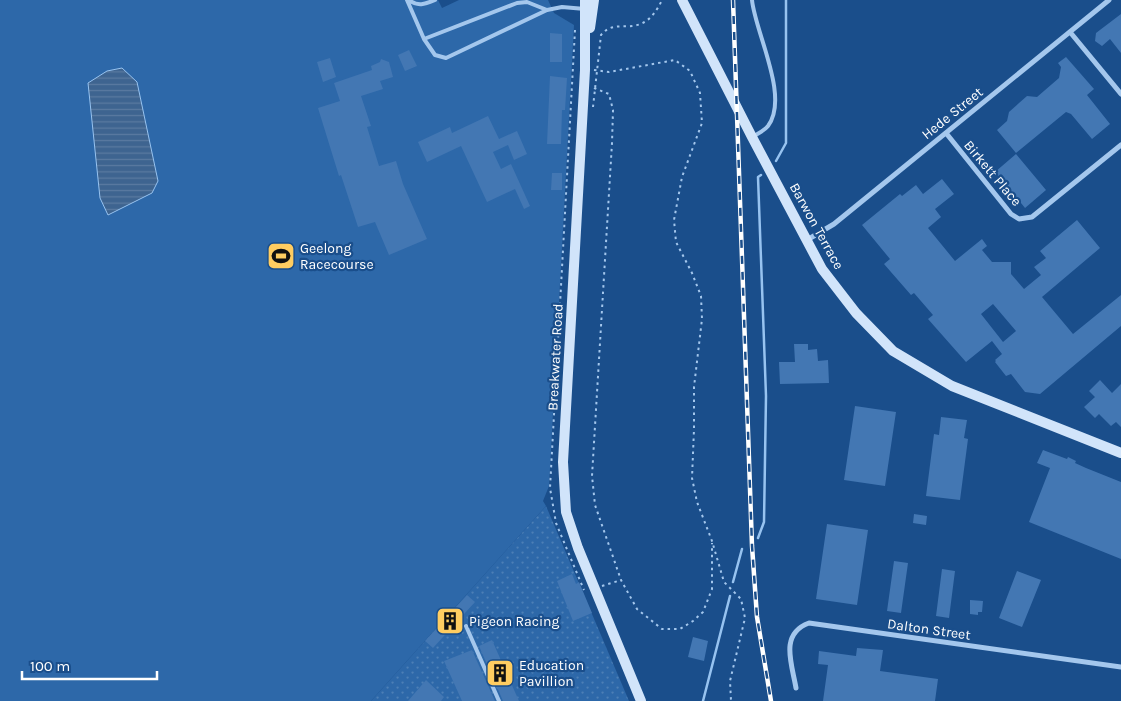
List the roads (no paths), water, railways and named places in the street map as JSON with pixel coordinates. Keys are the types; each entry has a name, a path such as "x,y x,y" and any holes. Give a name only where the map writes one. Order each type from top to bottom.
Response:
{"street":[{"name":"Barwon Terrace","path":"678,0 688,13"},
{"name":"Barwon Terrace","path":"682,0 822,269 856,313 893,351 952,386 1121,453"},
{"name":"Hede Street","path":"807,240 834,224 1109,0"},
{"name":"Breakwater Road","path":"589,4 562,462 566,512 641,701"},
{"path":"1070,32 1121,94"},
{"name":"Birkett Place","path":"946,133 1010,214 1020,219 1032,217 1121,145"},
{"name":"Dalton Street","path":"796,688 790,643 796,630 809,623 1121,667"}],"lane":[{"path":"408,0 413,3 423,4 435,0"},
{"path":"408,0 424,39 435,55 446,58 547,10 589,4"},
{"path":"567,0 567,7"},
{"path":"752,0 754,15 770,67 774,93 774,110 770,122 765,129 752,137"},
{"path":"424,39 509,4 527,2 547,10"},
{"path":"466,626 499,701"}],"waterway":[{"path":"776,161 786,143 786,0"},
{"path":"758,538 764,522 766,396 758,177 761,175"},
{"path":"733,582 742,549"},
{"path":"703,701 730,596"}],"railway":[{"path":"733,0 752,546 757,617 771,701"}],"place":[{"name":"Geelong Racecourse","path":"281,256"},
{"name":"Pigeon Racing","path":"450,621"},
{"name":"Education Pavillion","path":"500,673"}]}
